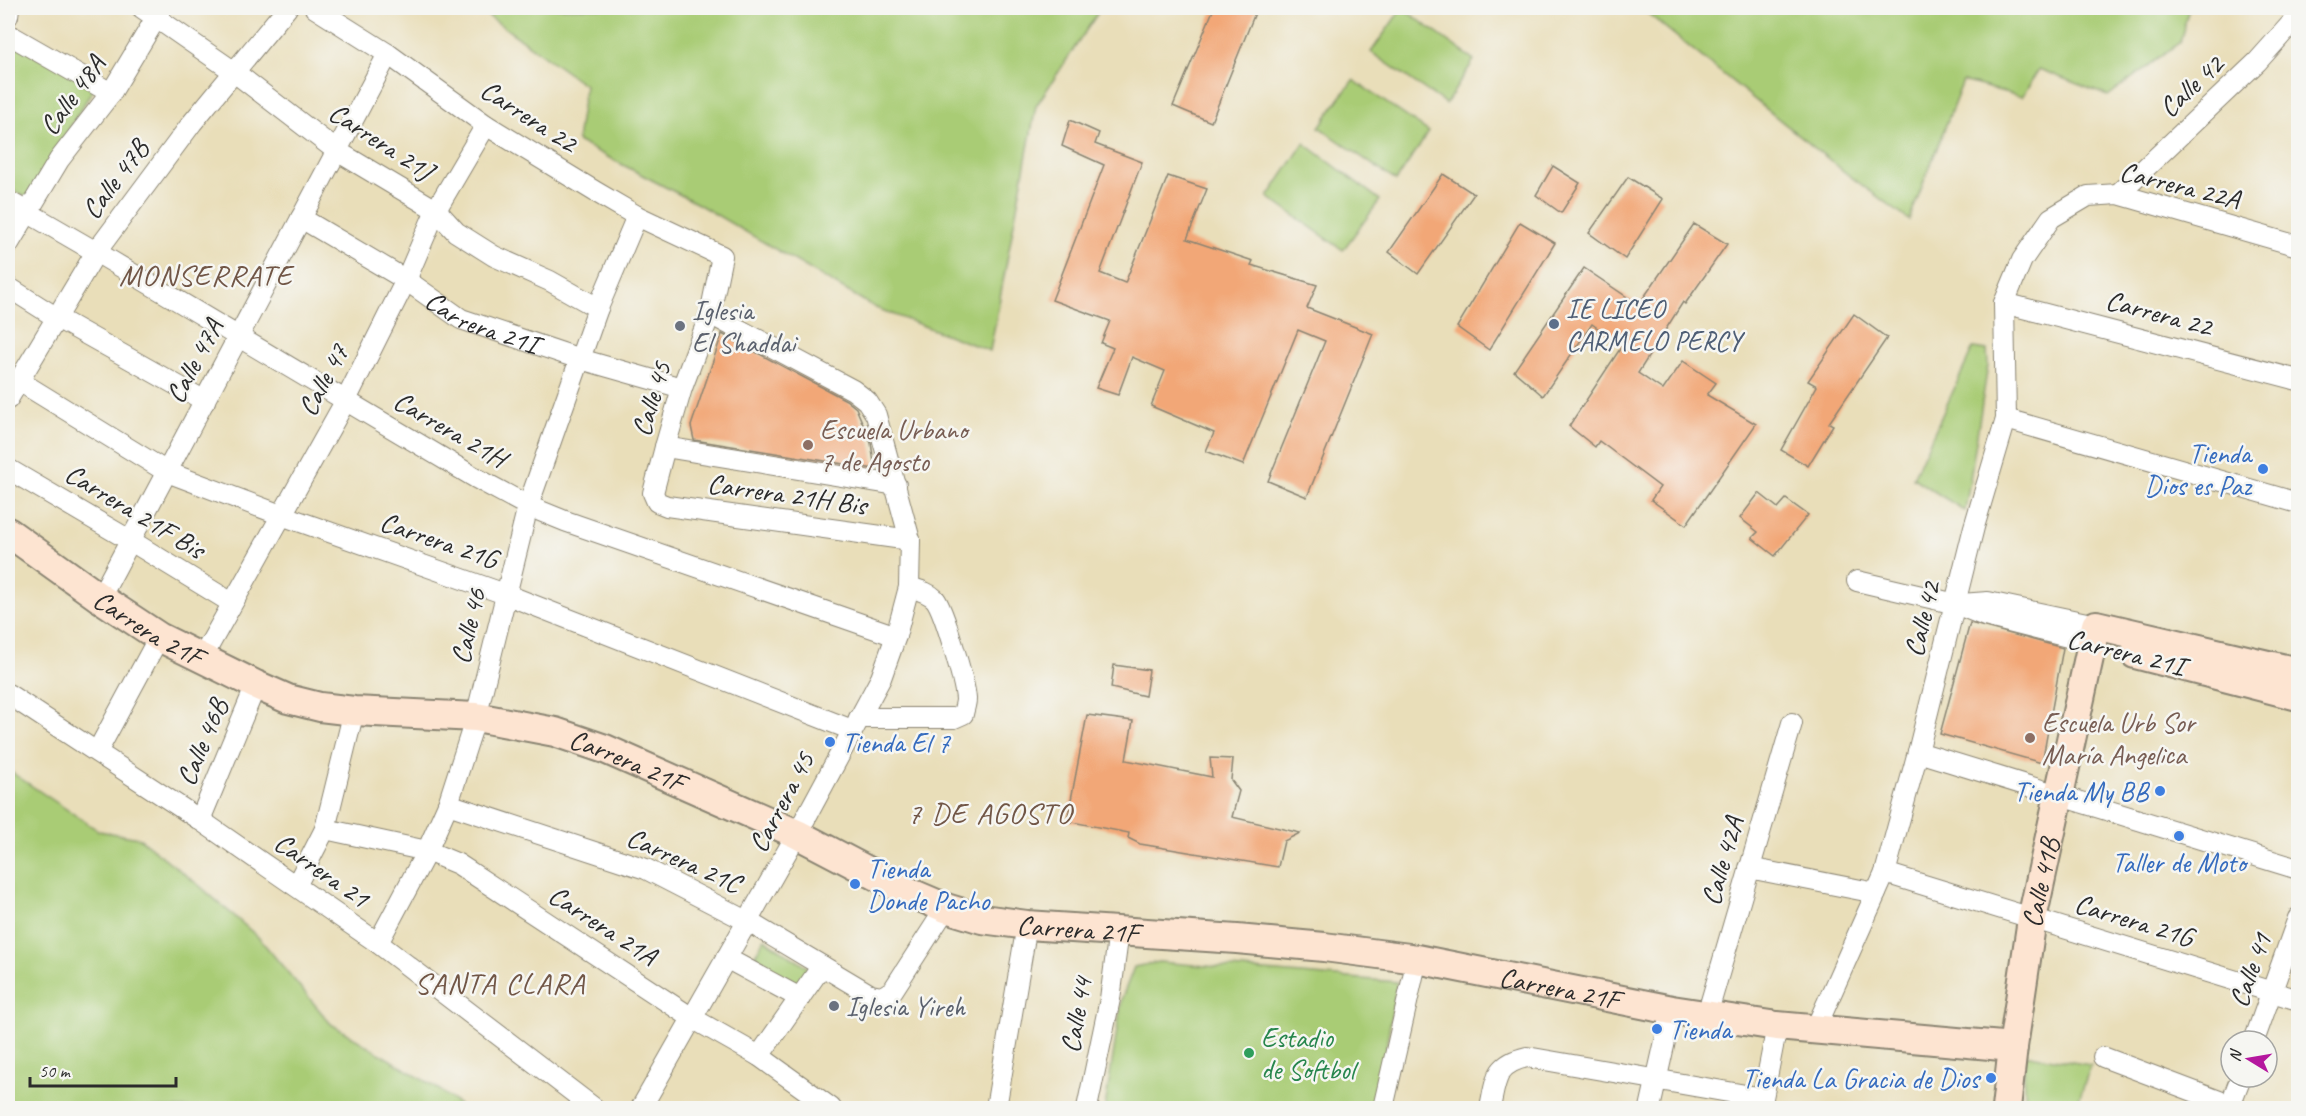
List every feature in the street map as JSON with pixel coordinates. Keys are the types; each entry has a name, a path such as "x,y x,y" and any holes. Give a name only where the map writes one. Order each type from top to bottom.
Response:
{"street":[{"path":"8,16 9,8"},
{"name":"Calle 47B","path":"8,399 96,252 233,71 287,8"},
{"name":"Carrera 22","path":"315,8 388,54 486,125 637,216 722,256"},
{"name":"Carrera 21J","path":"154,11 337,151 436,210 456,232 484,250 550,281 598,308"},
{"name":"Calle 48A","path":"8,245 60,160 111,93 154,11"},
{"name":"Calle 42","path":"2118,194 2258,62 2298,18"},
{"path":"8,33 111,93"},
{"name":"Calle 47A","path":"100,598 388,54"},
{"name":"Calle 47","path":"202,658 346,400 405,280 436,210 486,125"},
{"name":"Carrera 22A","path":"2051,218 2088,196 2118,194 2298,246"},
{"name":"Carrera 21H","path":"8,201 476,478 528,506 699,569 896,636"},
{"name":"Calle 46","path":"378,943 427,851 448,804 476,717 528,506 598,308 637,216"},
{"name":"Carrera 21I","path":"301,218 405,280 461,319 580,359 682,388"},
{"name":"Calle 42","path":"1815,1030 1885,873 1918,752 1974,527 2006,419 2004,303 2022,260 2051,218"},
{"name":"Calle 45","path":"657,502 654,494 665,447 682,388 710,314 722,256"},
{"path":"8,287 57,318 205,401"},
{"name":"Carrera 22","path":"2004,303 2298,380"},
{"name":"Carrera 45","path":"641,1108 797,834 881,678 896,636 909,587 910,540 876,415 867,401 853,390 710,314"},
{"name":"Carrera 21G","path":"19,381 167,472 855,724"},
{"path":"2006,419 2298,503"},
{"path":"665,447 896,485"},
{"name":"Carrera 21F Bis","path":"8,469 232,603"},
{"name":"Carrera 21H Bis","path":"657,502 668,506 910,540"},
{"name":"Carrera 21F","path":"8,532 159,637 288,699 320,707 354,711 476,717 555,732 604,749 797,834 906,891 946,908 982,919 1027,925 1237,939 1417,959 1672,1010 1777,1026 2013,1047"},
{"name":"Carrera 21I","path":"1857,581 1956,604 1988,602 2298,696"},
{"path":"855,724 954,718 963,714 966,700 947,624 934,599 909,587"},
{"name":"Carrera 21I","path":"2094,634 2298,672"},
{"name":"Calle 41B","path":"2006,1108 2032,919 2094,634"},
{"path":"97,752 159,637"},
{"name":"Calle 46B","path":"200,820 256,685"},
{"name":"Carrera 21","path":"8,694 200,820 378,943 594,1108"},
{"path":"296,886 325,829 354,711"},
{"name":"Calle 42A","path":"1707,1015 1792,723"},
{"path":"1918,752 2298,869"},
{"name":"Carrera 21C","path":"448,804 646,869 747,921 871,995 882,997 893,990 946,908"},
{"name":"Carrera 21A","path":"325,829 427,851 458,864 692,1018 759,1056 831,1108"},
{"path":"1749,868 1876,893"},
{"name":"Carrera 21G","path":"1885,873 2298,1000"},
{"name":"Calle 41","path":"2259,1029 2298,918"},
{"path":"996,1108 1027,925"},
{"name":"Calle 44","path":"1087,1108 1110,999 1119,931"},
{"path":"726,958 800,998"},
{"path":"1383,1108 1417,959"},
{"path":"759,1056 822,966"},
{"path":"1650,1108 1672,1010"},
{"path":"1490,1108 1498,1072 1513,1060 1527,1057 1762,1103 1777,1026"},
{"path":"2103,1057 2232,1107 2237,1089"}],"green space":[{"path":"477,8 1101,8 1036,106 990,351 876,308 698,204 577,141 585,85"},
{"path":"1402,8 1474,60 1446,104 1371,52"},
{"path":"1641,8 2189,8 2180,42 2108,96 2039,69 2022,97 1963,81 1909,220 1847,174"},
{"path":"8,34 98,81 28,198 8,188"},
{"path":"1353,80 1429,132 1396,181 1319,127"},
{"path":"1304,143 1380,200 1343,250 1268,197"},
{"path":"1973,348 1987,350 1988,365 1965,511 1913,478"},
{"path":"8,770 99,831 139,838 201,887 259,938 331,1024 440,1090 463,1108 8,1108"},
{"path":"764,939 816,973 803,992 751,963"},
{"name":"Estadio de Softbol","path":"1159,962 1397,982 1376,1108 1105,1108 1122,998 1134,967"},
{"path":"2023,1054 2091,1065 2076,1108 2026,1108"}],"building":[{"path":"1214,8 1257,8 1211,122 1173,106"},
{"path":"1070,120 1099,133 1095,144 1142,162 1100,273 1125,283 1168,176 1207,189 1187,239 1253,261 1251,265 1317,285 1307,308 1373,334 1307,497 1268,481 1325,341 1298,330 1243,465 1206,451 1214,433 1151,406 1165,371 1132,357 1118,395 1096,388 1113,348 1101,343 1110,321 1052,300 1104,165 1062,146"},
{"path":"1553,166 1580,183 1561,213 1536,195"},
{"path":"1443,174 1474,194 1418,274 1389,252"},
{"path":"1628,177 1663,199 1625,259 1589,233"},
{"path":"1520,222 1555,243 1489,350 1457,327"},
{"path":"1694,224 1727,244 1685,304 1683,302 1638,373 1663,390 1683,361 1716,383 1707,395 1756,424 1686,525 1651,500 1660,487 1599,441 1595,447 1569,426 1622,346 1592,324 1543,396 1514,371 1584,268 1636,303 1638,301 1640,303"},
{"path":"1854,314 1887,338 1829,423 1833,425 1808,466 1781,450 1817,386 1808,381"},
{"path":"722,334 846,400 856,408 871,443 875,469 694,440 691,426"},
{"path":"1759,493 1778,508 1786,499 1808,515 1775,556 1752,538 1758,532 1740,518"},
{"path":"1970,623 2063,648 2042,763 1940,734"},
{"path":"1114,665 1149,670 1145,696 1111,688"},
{"path":"1087,715 1133,721 1126,760 1212,777 1210,758 1233,759 1231,780 1239,791 1232,817 1300,833 1284,841 1278,867 1140,844 1128,838 1129,833 1067,821"}],"place":[{"name":"IE LICEO CARMELO PERCY","path":"1554,324"},
{"name":"Iglesia El Shaddai","path":"680,326"},
{"name":"Escuela Urbano 7 de Agosto","path":"808,445"},
{"name":"Tienda Dios es Paz","path":"2263,469"},
{"name":"Escuela Urb Sor María Angelica","path":"2030,738"},
{"name":"Tienda El 7","path":"830,742"},
{"name":"Tienda My BB","path":"2160,791"},
{"name":"Taller de Moto","path":"2179,836"},
{"name":"Tienda Donde Pacho","path":"855,884"},
{"name":"Iglesia Yireh","path":"834,1006"},
{"name":"Tienda","path":"1657,1029"},
{"name":"Estadio de Softbol","path":"1249,1053"},
{"name":"Tienda La Gracia de Dios","path":"1991,1078"}],"district":[{"name":"MONSERRATE","path":"206,275"},
{"name":"7 DE AGOSTO","path":"990,813"},
{"name":"SANTA CLARA","path":"500,983"}]}
